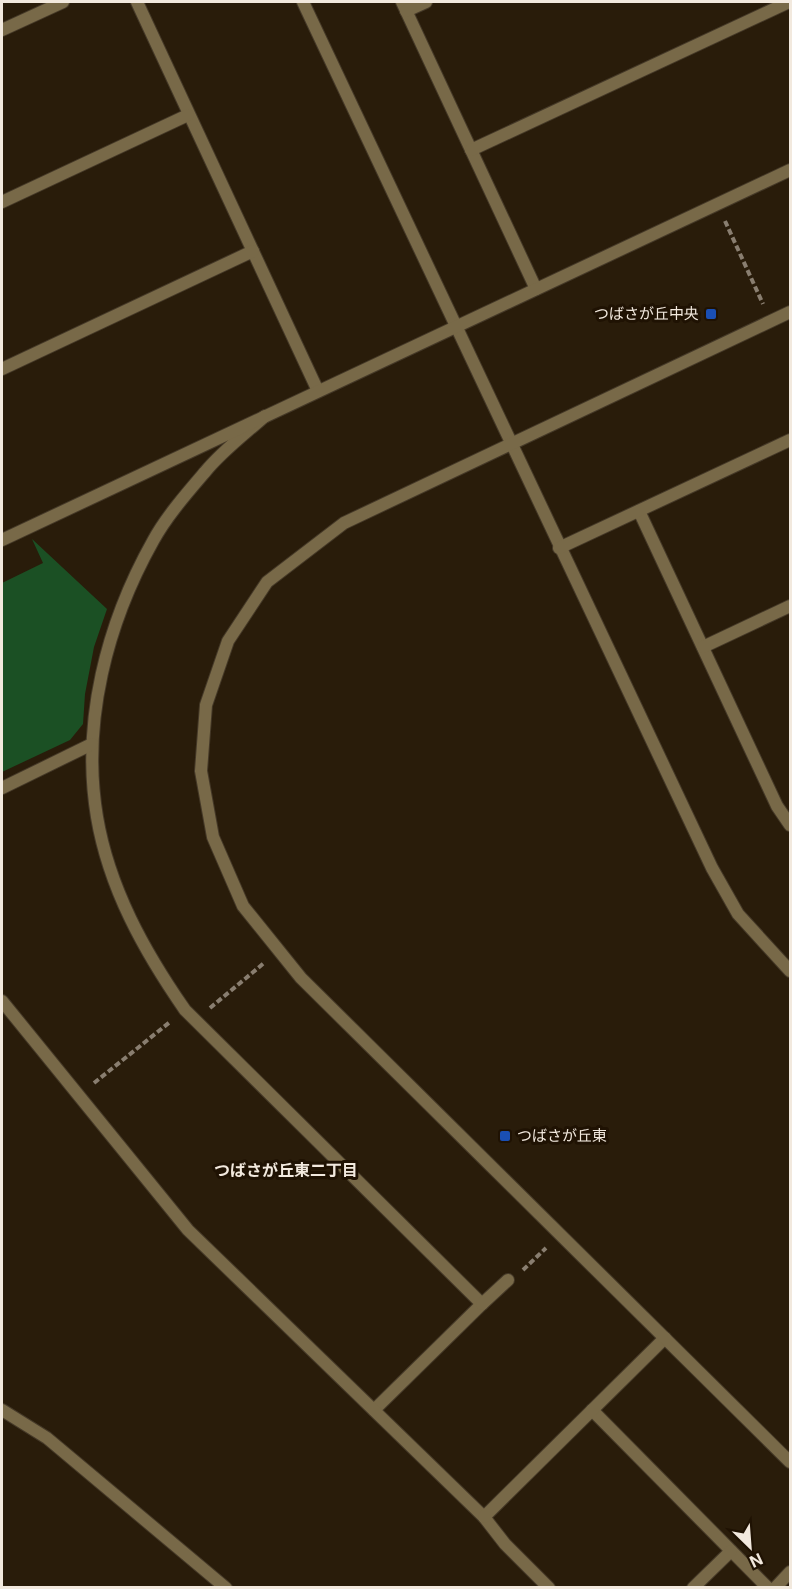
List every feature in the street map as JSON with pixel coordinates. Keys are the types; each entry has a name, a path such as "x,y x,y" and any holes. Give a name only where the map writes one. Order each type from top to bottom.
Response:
{"street":[{"path":"2,30 63,2"},
{"path":"137,2 318,391"},
{"path":"303,2 712,868 738,914 790,971"},
{"path":"426,2 404,6 536,289"},
{"path":"471,150 789,2"},
{"path":"2,202 188,115"},
{"path":"2,540 790,170"},
{"path":"2,369 253,251"},
{"path":"790,312 344,523 267,582 228,641 206,705 201,771 217,847 243,906 301,978 790,1462"},
{"path":"265,416 206,470 154,538 127,592 106,656 92,744 97,816 109,864 129,918 155,968 184,1010 482,1304"},
{"path":"559,548 790,440"},
{"path":"639,511 777,806 790,825"},
{"path":"703,647 790,606"},
{"path":"2,788 92,744"},
{"path":"2,1001 188,1230 484,1517 505,1544 549,1587"},
{"path":"374,1410 508,1280"},
{"path":"484,1517 665,1338"},
{"path":"2,1410 47,1438 226,1587"},
{"path":"591,1410 768,1587"},
{"path":"693,1587 731,1551"},
{"path":"775,1587 790,1572"}],"path":[{"path":"717,204 771,321"},
{"path":"194,1020 278,951"},
{"path":"78,1095 184,1010"},
{"path":"508,1280 526,1268 560,1235"}],"green space":[{"path":"32,539 107,609 94,647 85,694 83,724 70,740 2,772 2,583 43,563"}],"place":[{"name":"つばさが丘中央","path":"711,314"},
{"name":"つばさが丘東","path":"505,1136"}],"district":[{"name":"つばさが丘東二丁目","path":"286,1170"}]}
